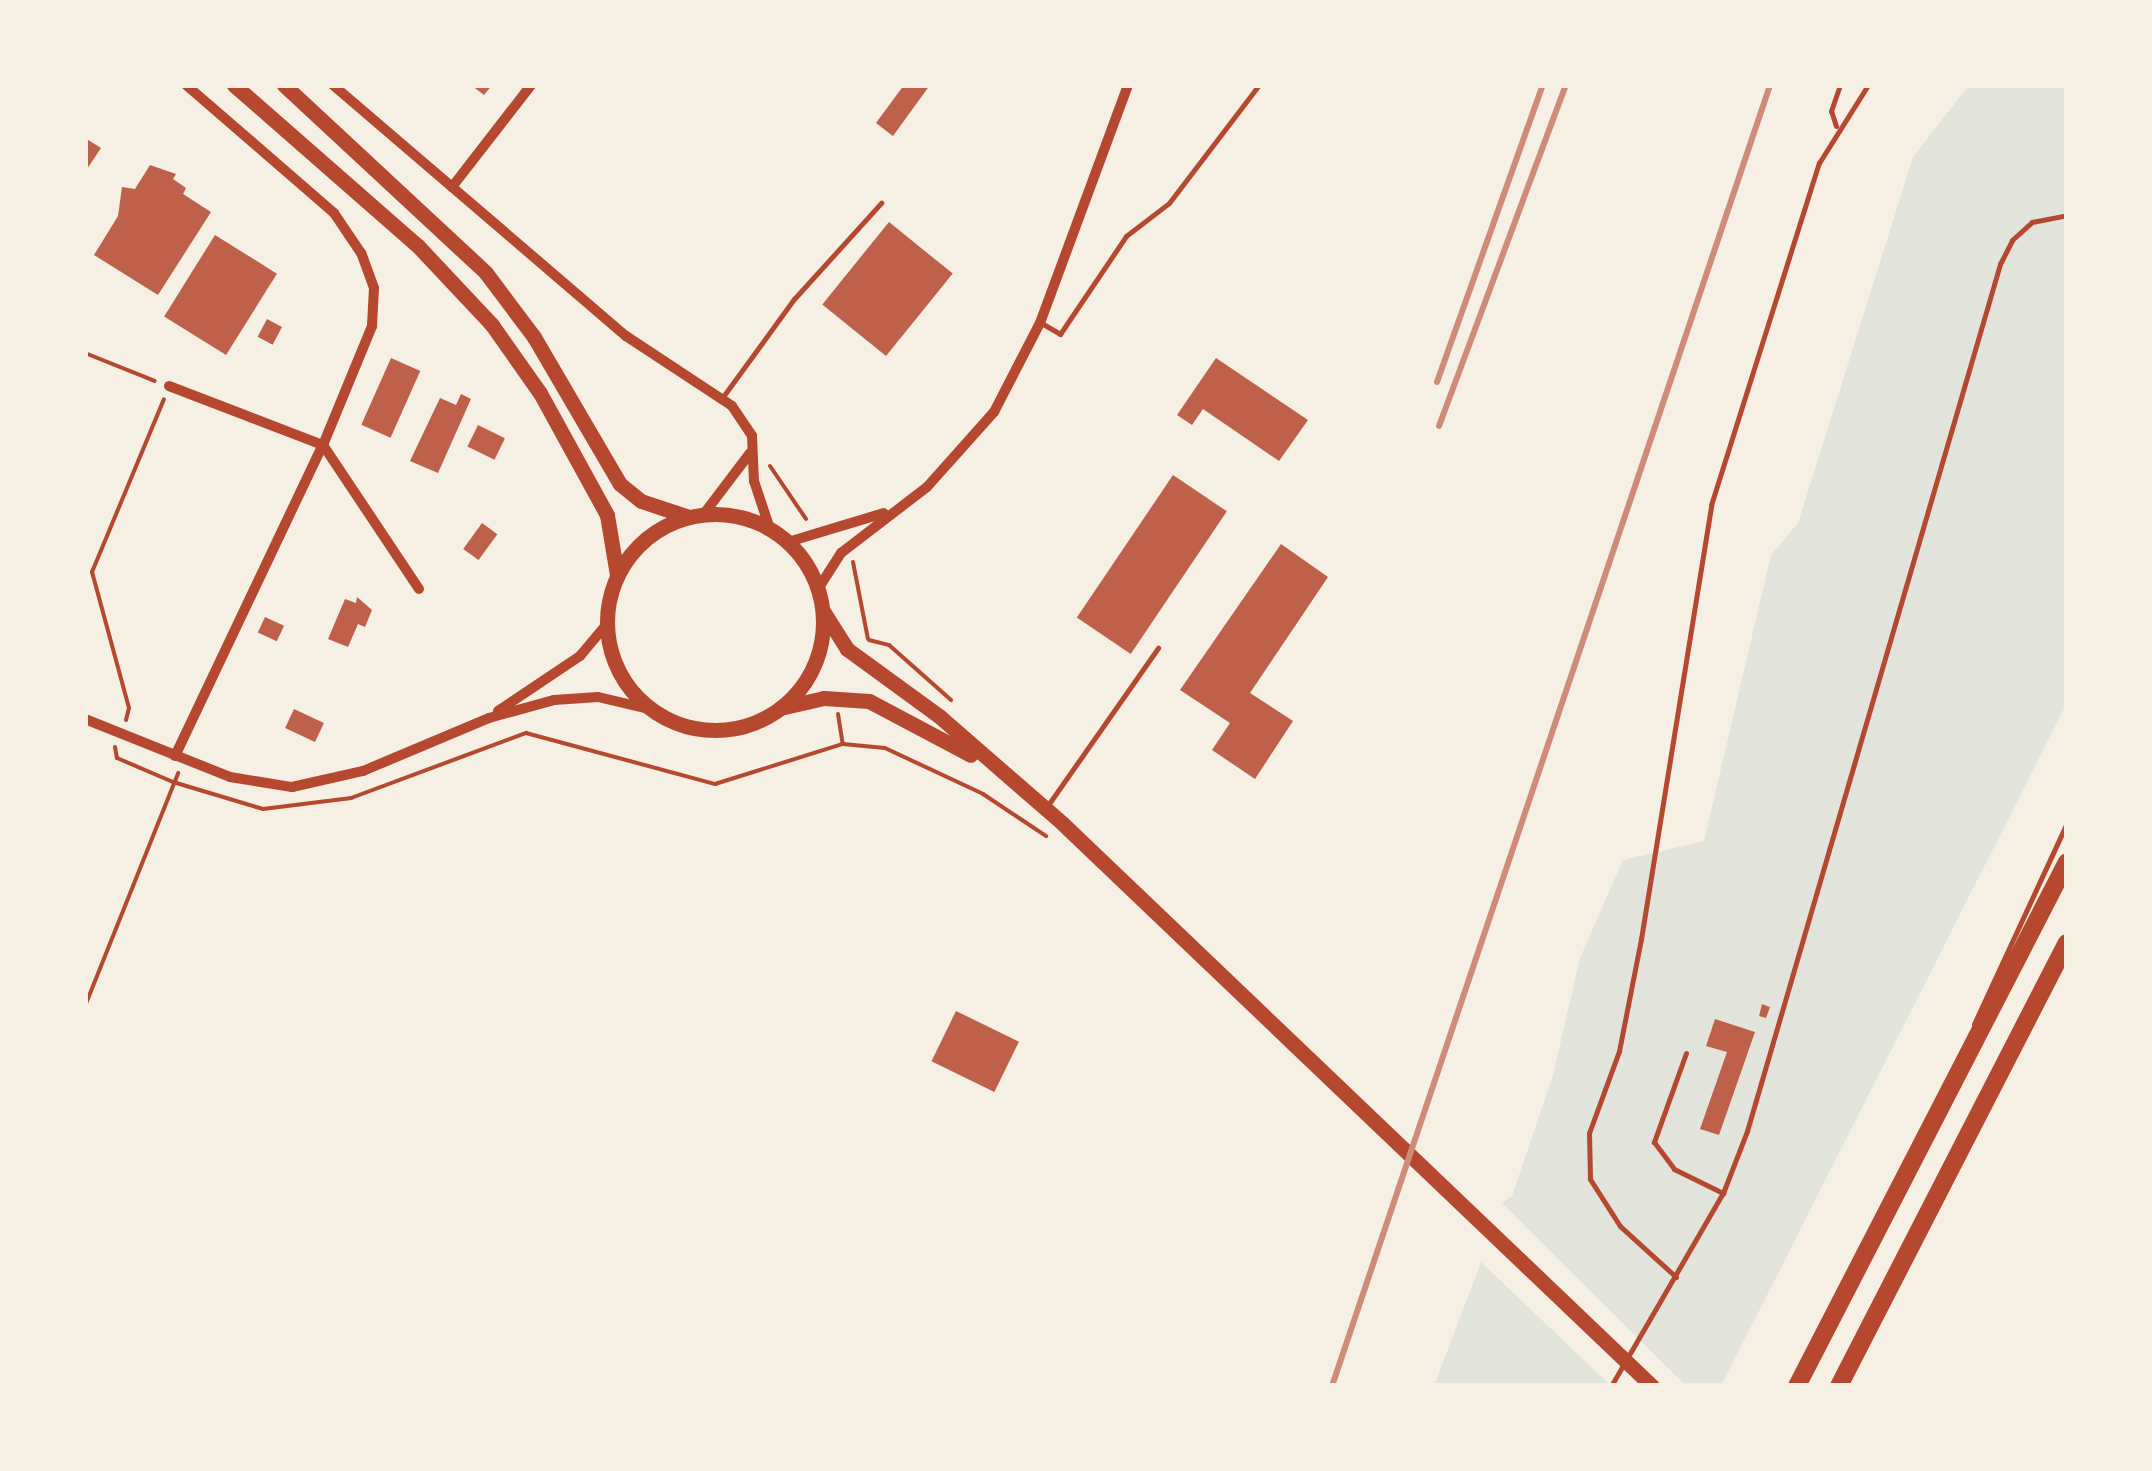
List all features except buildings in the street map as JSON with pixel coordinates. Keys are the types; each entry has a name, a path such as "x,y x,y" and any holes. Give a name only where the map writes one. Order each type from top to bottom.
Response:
{"highway":[{"path":"1797,1386 2067,862"},
{"path":"1839,1386 2067,943"}],"main road":[{"path":"234,85 417,245 492,325 540,393 607,515 617,576 606,624 618,671 649,709 674,722 729,730 780,708 824,698 869,701 1004,774"},
{"path":"284,85 434,219 522,321 620,484 641,501 696,516 738,516 770,529 788,542 818,589 823,611 820,648 806,682 780,708"},
{"path":"617,576 660,530 696,516"},
{"path":"823,611 847,648 939,716 1046,809 1652,1386"}],"street":[{"path":"180,758 372,326 374,288 361,253 334,213 186,85"},
{"path":"333,85 626,336 722,398 752,436 750,452 770,529"},
{"path":"452,188 530,85"},
{"path":"818,589 841,553 960,457 1018,373 1128,85"},
{"path":"169,386 322,445 418,589"},
{"path":"696,516 750,452"},
{"path":"788,542 894,510"},
{"path":"489,718 580,656 606,624"},
{"path":"85,719 245,781 292,787 363,771 489,718 576,696 649,709"}],"lane":[{"path":"1040,323 1060,334 1126,236 1169,203 1259,85"},
{"path":"1836,126 1831,111 1840,85"},
{"path":"1677,1278 1620,1226 1584,1159 1619,1051 1641,939 1711,505 1818,164 1836,126 1868,85"},
{"path":"722,398 794,299 880,203"},
{"path":"1611,1386 1623,1358 1677,1278 1722,1193 1747,1131 2000,264 2012,240 2032,222 2067,215"},
{"path":"85,504 85,536"},
{"path":"1046,809 1158,648"},
{"path":"1939,1110 2012,932 2067,823"},
{"path":"1686,1053 1654,1142 1674,1169 1722,1193"}],"path":[{"path":"85,353 169,386 92,572 129,708 126,719"},
{"path":"752,436 800,518 813,521"},
{"path":"841,553 857,570 855,595 869,640"},
{"path":"839,705 843,744"},
{"path":"114,751 117,758 172,782 262,809 302,808 352,798 502,737 526,733 715,784 843,744 885,748 983,794 1038,830"},
{"path":"85,1006 180,758"}],"shaded area":[{"path":"1969,85 2067,85 2067,703 1721,1386 1686,1386 1502,1203 1512,1196 1553,1075 1580,958 1623,860 1704,841 1771,555 1798,523 1913,157"},
{"path":"1481,1262 1611,1386 1434,1386"}],"railway":[{"path":"1437,382 1543,85"},
{"path":"1439,426 1566,85"},
{"path":"1332,1386 1770,85"}]}
